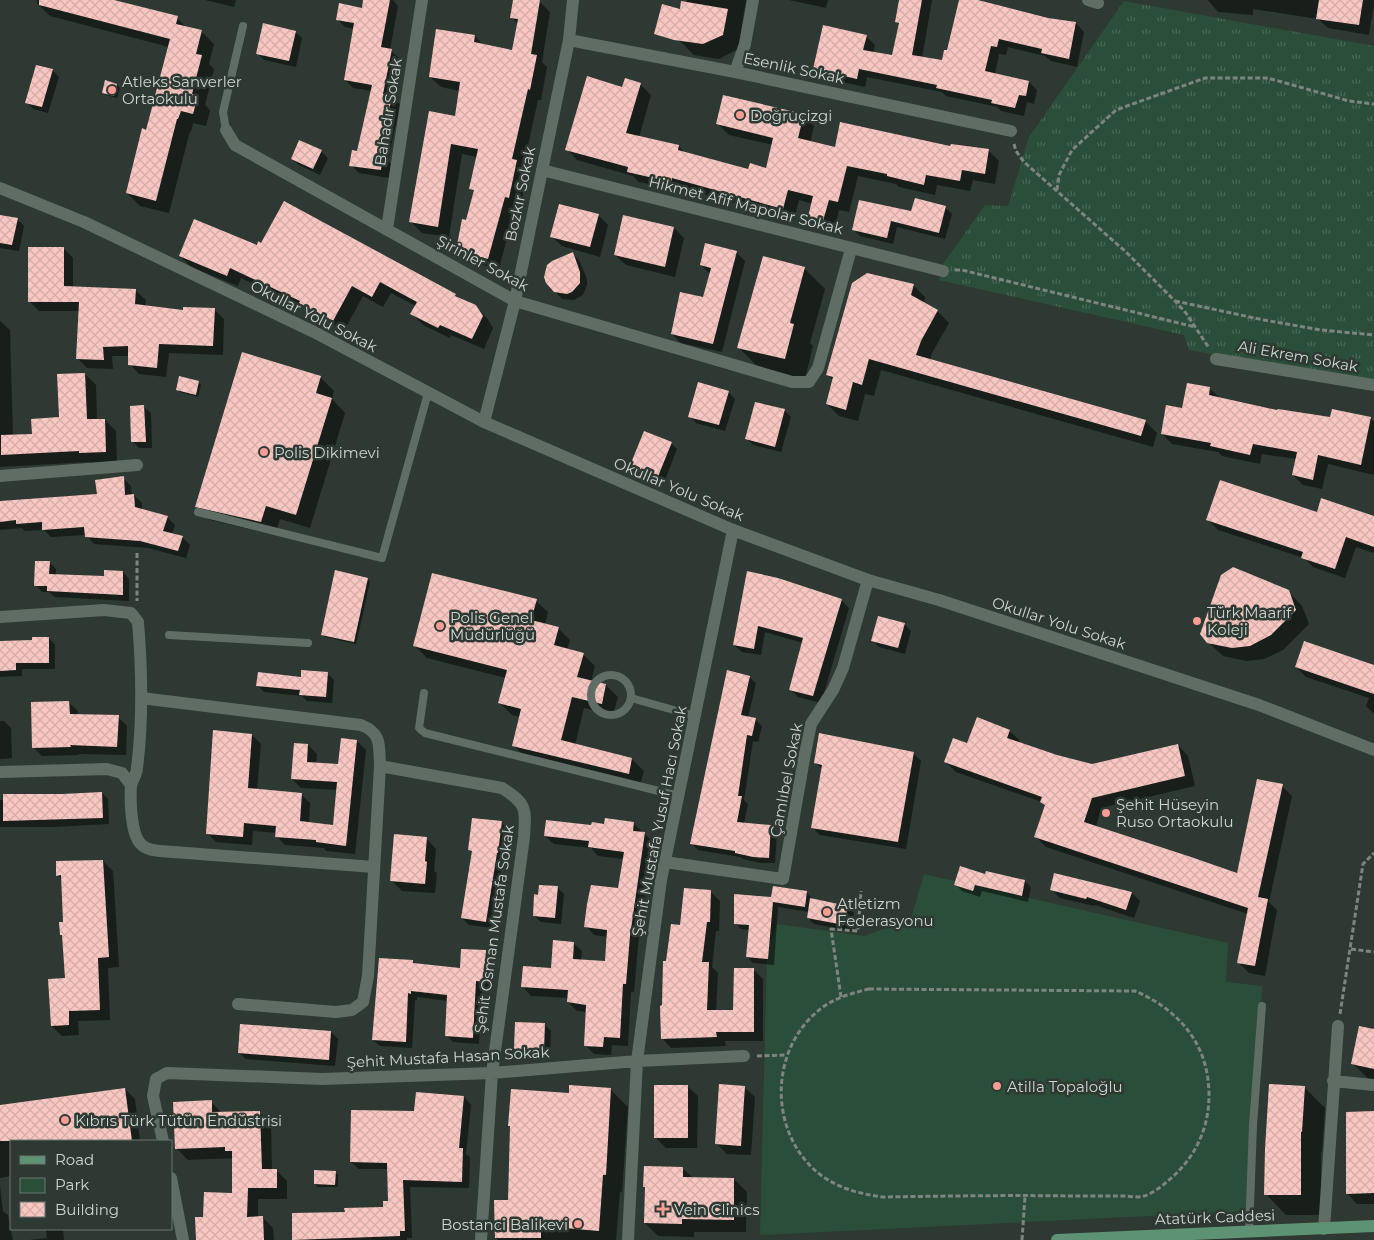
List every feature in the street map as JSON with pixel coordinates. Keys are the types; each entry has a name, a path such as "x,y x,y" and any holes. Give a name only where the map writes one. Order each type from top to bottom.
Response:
{"main road":[{"name":"Atatürk Caddesi","path":"1057,1240 1137,1238 1374,1226"}],"street":[{"name":"Bahadır Sokak","path":"387,229 422,0"},
{"name":"Bozkır Sokak","path":"484,422 515,301 569,40 572,0"},
{"path":"735,72 745,44 753,0"},
{"name":"Esenlik Sokak","path":"569,40 735,72 1011,131"},
{"name":"Şirinler Sokak","path":"226,130 236,145 515,301 792,382 809,382 818,368 851,249"},
{"name":"Hikmet Afif Mapolar Sokak","path":"542,170 943,271"},
{"name":"Okullar Yolu Sokak","path":"0,188 84,222 314,332 484,422 733,530 868,580 939,600 1228,695 1374,750"},
{"name":"Ali Ekrem Sokak","path":"1216,359 1374,385"},
{"path":"0,476 137,465"},
{"name":"Şehit Mustafa Yusuf Hacı Sokak","path":"628,1240 637,1061 661,880 733,530"},
{"name":"Çamlıbel Sokak","path":"665,862 783,879 811,724 837,682 868,580"},
{"path":"0,617 104,610 131,613 138,622 141,698 137,771 131,784 135,835 139,842 150,850 374,867"},
{"path":"141,698 361,724 376,735 378,740 380,766 368,976 364,1002 352,1010 336,1012 238,1004"},
{"name":"Şehit Osman Mustafa Sokak","path":"380,766 502,788 522,803 525,812 524,837 492,1073 481,1240"},
{"path":"0,772 106,769 122,773 131,784"},
{"path":"1324,1228 1338,1026"},
{"name":"Şehit Mustafa Hasan Sokak","path":"163,1140 153,1096 156,1079 167,1074 322,1079 492,1073 637,1061 744,1056"},
{"path":"1333,1081 1374,1085"},
{"path":"172,1183 183,1240"}],"lane":[{"path":"226,130 223,112 243,26"},
{"path":"198,512 382,558 428,392"},
{"path":"169,635 308,643"},
{"path":"611,675 624,679 628,684 631,698 626,709 615,716 609,716 602,714 593,705 591,692 598,680 611,675"},
{"path":"424,693 418,728 425,733 679,796"},
{"path":"631,698 695,716"},
{"path":"1249,1232 1253,1125 1262,1006"}],"path":[{"path":"1057,190 1059,176 1072,150 1116,110 1205,78 1268,78 1349,101 1374,104"},
{"path":"1011,131 1016,151 1024,162 1126,252 1175,301 1216,359"},
{"path":"943,271 962,270 1195,327"},
{"path":"1175,301 1321,330 1374,335"},
{"path":"131,613 138,600 136,553"},
{"path":"1338,1026 1363,864 1374,853"},
{"path":"841,997 831,928 858,931 861,892"},
{"path":"1351,949 1374,952"},
{"path":"869,988 1135,991 1153,999 1169,1010 1192,1034 1206,1067 1210,1096 1205,1128 1195,1151 1180,1171 1163,1186 1143,1196 883,1197 861,1194 841,1187 821,1175 805,1160 788,1133 782,1112 780,1083 787,1055 804,1025 822,1008 841,997 869,988"},
{"path":"744,1056 787,1055"},
{"path":"1022,1240 1025,1195"}],"green space":[{"path":"1124,1 1374,46 1374,383 1189,350 1184,335 939,280 943,264 985,205 1008,206 1029,137"},
{"path":"924,874 1228,943 1226,982 1262,986 1253,1211 760,1235 767,951 777,924 864,936 911,919"}],"building":[{"path":"39,0 114,0 178,16 176,24 202,30 196,54 202,55 192,94 198,96 193,114 181,111 177,119 156,201 126,193 142,128 146,130 170,39 39,5"},
{"path":"363,0 390,0 381,47 392,49 383,94 392,96 380,155 383,155 381,170 349,166 352,150 357,151 372,85 344,80 354,23 336,20 339,3 362,8"},
{"path":"513,0 540,0 531,54 537,55 512,159 517,160 509,198 505,197 488,259 458,251 459,246 457,245 462,219 466,220 474,190 469,189 478,149 451,144 438,227 409,222 429,111 455,116 460,82 429,77 436,29 475,35 474,42 512,50 518,19 510,18"},
{"path":"899,0 922,0 912,55 942,60 944,50 947,50 959,0 978,0 1048,18 1076,22 1069,59 1041,53 1042,49 999,39 997,47 991,46 985,71 1029,81 1026,96 1019,95 1015,108 991,103 992,100 936,88 937,85 859,69 857,79 813,69 823,25 867,35 863,50 892,55 899,23 895,22"},
{"path":"1319,0 1363,0 1359,25 1316,19"},
{"path":"681,1 728,9 723,35 703,44 674,40 654,34 662,4 680,9"},
{"path":"263,23 296,31 289,61 256,54"},
{"path":"36,65 53,69 42,107 25,103"},
{"path":"587,76 622,87 625,78 641,83 626,133 679,145 678,150 748,169 750,163 766,168 773,138 716,124 723,95 804,114 798,138 835,147 840,122 950,146 951,144 989,149 985,174 962,170 960,181 926,175 924,185 887,176 887,174 847,166 838,202 829,200 823,221 808,217 813,196 788,190 783,209 672,178 671,182 627,172 628,167 565,150"},
{"path":"105,80 117,84 114,96 102,93"},
{"path":"299,140 322,150 313,169 291,159"},
{"path":"915,198 946,206 939,233 891,221 887,238 852,230 859,200 911,211"},
{"path":"284,201 456,294 455,296 476,305 483,316 472,339 440,325 438,328 410,314 417,302 380,282 372,297 352,286 333,321 299,303 300,301 230,268 227,276 179,256 194,219 257,245 258,241 261,243"},
{"path":"559,204 599,214 590,247 550,237"},
{"path":"0,215 18,218 12,245 0,243"},
{"path":"623,215 674,227 665,267 614,255"},
{"path":"705,243 737,251 713,344 671,334 680,292 703,297 711,268 700,265"},
{"path":"28,247 64,247 64,286 136,289 135,304 183,310 183,307 215,308 213,346 159,344 157,368 128,365 128,346 103,347 104,360 76,359 79,302 28,302"},
{"path":"573,252 580,272 580,283 572,292 567,294 554,292 546,283 544,277 547,265"},
{"path":"763,256 805,267 790,323 794,324 785,359 737,348"},
{"path":"867,273 914,284 911,295 938,310 921,341 916,355 1146,420 1141,436 869,359 862,385 853,382 846,410 826,404 833,377 826,375 852,283"},
{"name":"Polis Dikimevi","path":"242,352 321,376 316,393 332,398 296,515 266,506 261,522 195,507"},
{"path":"85,373 87,419 105,419 106,452 79,453 79,451 1,455 1,435 32,434 31,419 59,417 57,374"},
{"path":"179,376 199,381 196,395 176,390"},
{"path":"698,382 729,391 719,425 688,417"},
{"path":"1187,383 1210,387 1209,395 1277,410 1330,417 1332,409 1371,417 1361,465 1318,455 1313,480 1292,475 1297,452 1253,444 1250,455 1210,446 1211,443 1161,434 1166,405 1182,408"},
{"path":"755,402 785,409 775,447 745,439"},
{"path":"144,405 146,442 131,442 130,406"},
{"path":"644,431 672,442 657,479 629,468"},
{"path":"124,476 125,495 134,494 135,507 168,516 163,531 183,536 178,551 140,541 85,537 84,527 42,530 42,522 16,524 16,520 0,522 0,501 97,494 95,480"},
{"path":"1220,480 1317,512 1321,498 1374,516 1374,547 1346,537 1335,569 1301,558 1303,552 1206,520"},
{"path":"35,561 50,561 49,574 104,576 104,570 123,571 123,595 47,591 47,586 34,586"},
{"path":"1233,567 1289,590 1296,610 1271,635 1250,646 1232,648 1207,643 1200,634 1221,575"},
{"path":"335,570 368,578 354,642 321,635"},
{"path":"747,571 778,578 842,599 813,696 789,690 803,638 758,626 754,649 733,645"},
{"path":"432,573 537,599 531,620 559,627 554,645 584,653 577,677 606,684 602,704 572,697 561,740 632,758 629,774 512,746 521,709 498,703 507,670 413,646"},
{"path":"878,616 905,623 898,648 871,641"},
{"path":"32,637 49,637 49,663 16,663 16,670 0,671 0,641 32,640"},
{"path":"1304,641 1374,665 1374,694 1295,667"},
{"path":"301,670 328,672 326,697 299,695 300,690 256,686 258,672 301,677"},
{"path":"727,670 750,676 741,715 756,718 752,736 747,735 738,796 742,796 737,822 771,825 769,858 753,857 735,853 735,851 690,844"},
{"path":"69,701 70,714 119,715 117,747 70,745 71,747 32,748 31,702"},
{"name":"Şehit Hüseyin Ruso Ortaokulu","path":"977,717 1010,730 1007,738 1057,755 1092,764 1178,744 1185,776 1092,798 1084,822 1237,873 1257,779 1283,784 1258,897 1268,899 1255,966 1237,963 1248,908 1034,837 1045,805 1040,802 1042,797 944,762 953,738 967,743"},
{"path":"213,730 252,734 248,788 302,793 300,821 333,825 337,782 291,779 294,743 308,744 307,762 338,764 341,738 357,740 346,846 316,842 316,840 275,837 276,826 244,823 243,837 206,834"},
{"path":"819,733 914,752 898,842 811,828 822,765 814,763"},
{"path":"102,792 103,818 3,821 3,794"},
{"path":"472,818 502,821 486,922 461,918 472,851 468,850"},
{"path":"605,818 634,822 633,831 645,832 630,936 626,984 623,984 620,1038 604,1037 603,1047 584,1046 586,1005 567,1002 568,990 521,987 523,966 551,968 553,940 574,942 573,959 605,961 607,930 584,927 587,904 591,885 618,888 624,852 588,847 589,841 544,836 546,820 591,825 592,822 604,824"},
{"path":"394,834 427,837 425,884 390,881"},
{"path":"103,860 109,957 98,958 100,1010 69,1011 69,1025 51,1026 48,979 65,978 62,935 60,935 59,922 63,922 61,875 56,876 56,861"},
{"path":"960,866 985,874 986,871 1025,880 1022,896 975,885 973,891 954,885"},
{"path":"1054,873 1132,892 1126,910 1087,897 1086,899 1050,890"},
{"path":"539,885 558,886 555,918 533,916 534,894 538,895"},
{"path":"773,886 807,891 805,907 773,902 768,959 746,957 749,925 734,924 734,894 771,897"},
{"path":"684,888 711,890 710,922 707,922 702,962 709,962 707,1010 733,1010 734,968 754,968 754,1032 716,1032 717,1037 661,1039 660,1006 662,1005 663,961 666,961 671,924 680,925"},
{"name":"Atletizm Federasyonu","path":"810,898 848,906 844,925 807,918"},
{"path":"461,949 486,950 484,982 476,981 473,1038 445,1036 447,995 411,991 411,994 408,993 406,1042 372,1040 379,958 413,960 413,963 460,968"},
{"path":"515,1022 545,1023 544,1050 514,1049"},
{"path":"240,1024 331,1031 329,1060 238,1053"},
{"path":"1359,1026 1374,1029 1374,1069 1351,1064"},
{"path":"719,1084 745,1086 741,1146 715,1144"},
{"path":"1269,1084 1305,1086 1301,1132 1301,1195 1264,1195"},
{"path":"569,1085 611,1088 606,1175 603,1175 599,1231 541,1226 541,1238 495,1238 494,1200 508,1200 510,1126 508,1126 511,1089 569,1093"},
{"path":"654,1085 688,1085 688,1138 654,1138"},
{"name":"Kıbrıs Türk Tütün Endüstrisi","path":"125,1088 132,1140 0,1141 0,1105"},
{"path":"416,1092 464,1096 459,1148 463,1148 462,1182 403,1180 405,1231 400,1231 400,1236 292,1240 292,1213 345,1212 344,1208 383,1207 383,1201 388,1201 387,1163 350,1162 351,1110 414,1111"},
{"path":"212,1100 212,1112 260,1111 262,1169 277,1169 277,1188 248,1188 247,1217 263,1216 264,1240 196,1240 195,1217 203,1217 204,1192 232,1193 232,1151 225,1151 225,1147 175,1149 173,1102"},
{"path":"1374,1111 1374,1193 1346,1194 1346,1112"},
{"path":"644,1166 683,1167 683,1177 734,1178 734,1220 682,1219 682,1224 644,1223"},
{"path":"314,1170 336,1171 335,1185 314,1184"}],"place":[{"name":"Atleks Sanverler Ortaokulu","path":"112,90"},
{"name":"Doğruçizgi","path":"740,115"},
{"name":"Polis Dikimevi","path":"264,452"},
{"name":"Türk Maarif Koleji","path":"1197,621"},
{"name":"Polis Genel Müdürlüğü","path":"440,626"},
{"name":"Şehit Hüseyin Ruso Ortaokulu","path":"1106,813"},
{"name":"Atletizm Federasyonu","path":"827,912"},
{"name":"Atilla Topaloğlu","path":"997,1086"},
{"name":"Kıbrıs Türk Tütün Endüstrisi","path":"65,1120"},
{"name":"Vein Clinics","path":"663,1209"},
{"name":"Bostanci Balikevi","path":"578,1224"}]}
